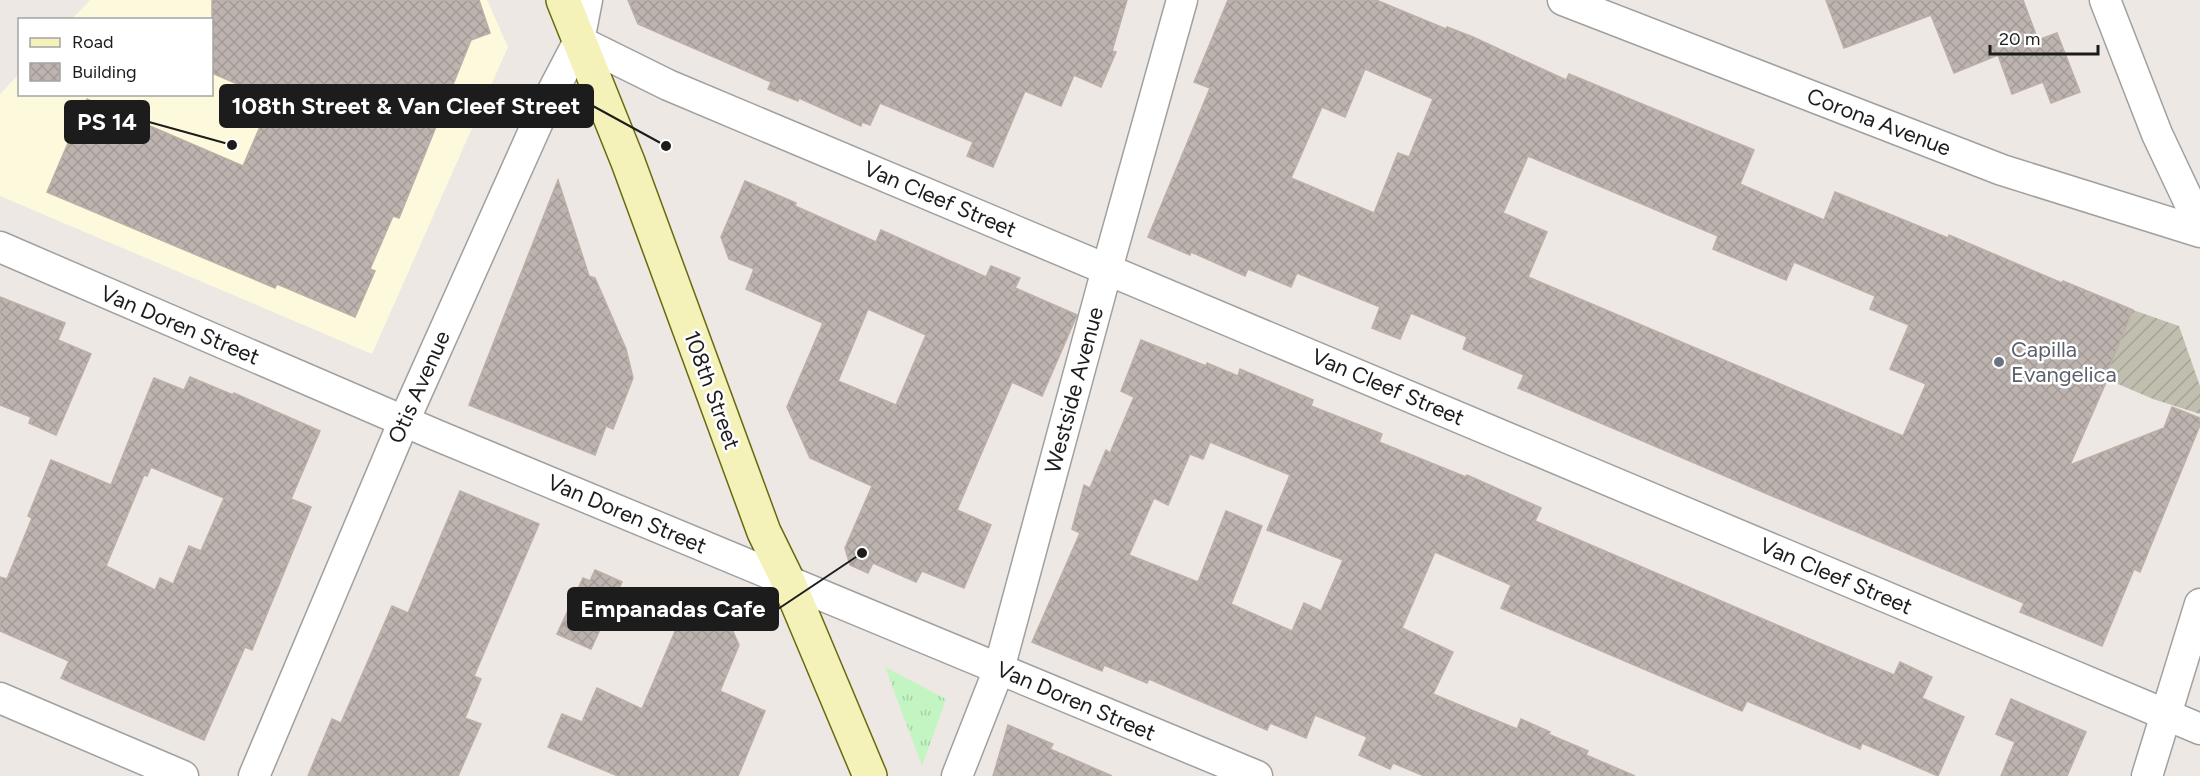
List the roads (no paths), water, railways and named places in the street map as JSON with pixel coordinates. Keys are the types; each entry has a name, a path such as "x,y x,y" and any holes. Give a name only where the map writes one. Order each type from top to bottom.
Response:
{"main road":[{"name":"108th Street","path":"563,0 628,162 764,532 788,581 870,776"}],"street":[{"name":"Otis Avenue","path":"254,776 404,421 545,106 579,41 587,0"},
{"name":"Westside Avenue","path":"957,776 999,669 1182,0"},
{"name":"Corona Avenue","path":"1563,0 2002,170 2200,232"},
{"path":"2105,0 2157,134 2200,225"},
{"name":"Van Cleef Street","path":"579,41 668,85 2200,729"},
{"name":"Van Doren Street","path":"0,247 404,421 1257,776"},
{"path":"2147,776 2200,604"},
{"path":"0,698 183,776"}],"place":[{"name":"PS 14","path":"232,145"},
{"name":"108th Street & Van Cleef Street","path":"666,146"},
{"name":"Capilla Evangelica","path":"1999,362"},
{"name":"Empanadas Cafe","path":"862,553"}]}
